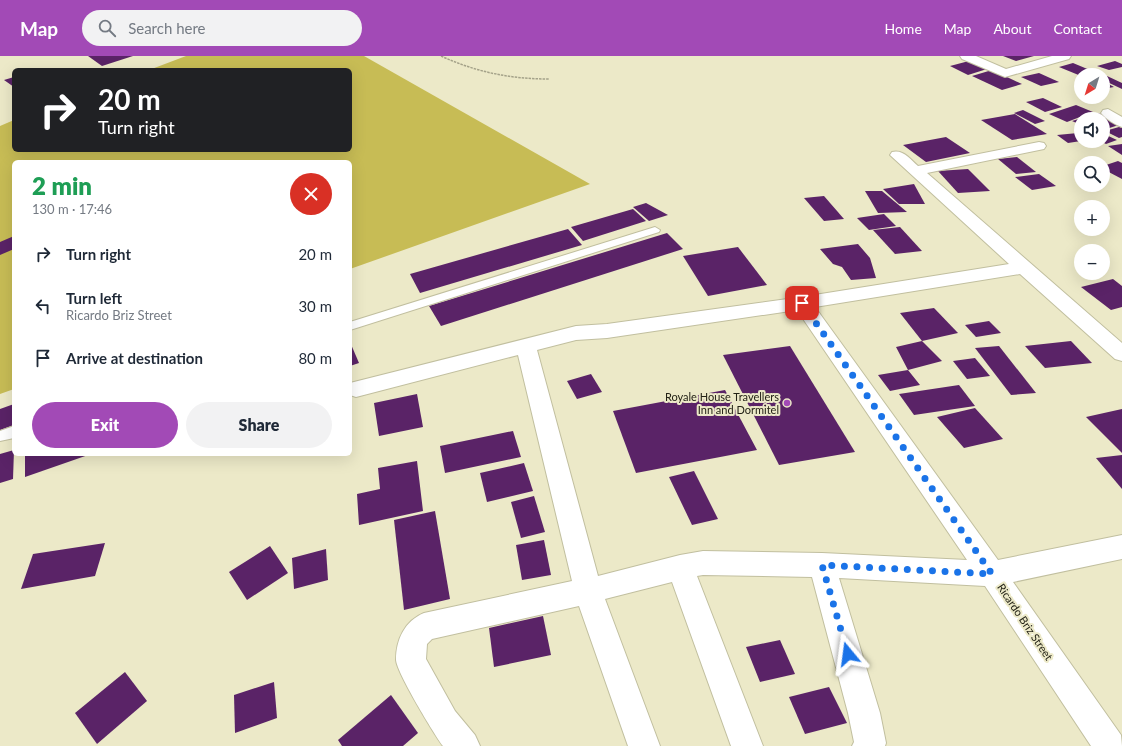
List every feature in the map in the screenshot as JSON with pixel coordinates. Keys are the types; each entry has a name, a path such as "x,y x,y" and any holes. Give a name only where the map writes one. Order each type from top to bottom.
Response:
{"street":[{"path":"966,56 1005,73 1065,56"},
{"path":"1110,114 1122,123"},
{"path":"916,171 1039,146"},
{"path":"897,155 1026,267 1122,354"},
{"path":"356,389 576,333 607,331 802,303 1026,267"},
{"name":"Ricardo Briz Street","path":"802,303 992,574 1110,746"},
{"path":"526,345 588,591 644,746"},
{"path":"464,746 444,722 411,661 412,642 424,627 588,591 680,567 703,563 822,565 992,574 1122,547"},
{"path":"822,565 864,713 870,743 868,746"},
{"path":"680,567 747,746"}],"lane":[{"path":"352,325 655,230"}],"path":[{"path":"441,56 490,75 549,79"}],"shaded area":[{"path":"186,56 364,56 590,184 352,268 352,160 12,160 12,390 0,394 0,126 12,121 12,152 352,152 352,68 154,68"}],"building":[{"path":"88,56 133,56 102,66"},
{"path":"1003,56 1034,56 1016,61"},
{"path":"969,61 987,69 968,75 950,66"},
{"path":"1115,61 1122,64 1122,67 1110,70 1110,68 1097,66"},
{"path":"1073,63 1085,68 1074,68 1074,73 1059,67"},
{"path":"992,70 1022,84 1002,90 972,76"},
{"path":"1039,73 1059,82 1041,86 1021,77"},
{"path":"1110,77 1122,83 1122,89 1110,83"},
{"path":"12,78 12,86 4,80"},
{"path":"1043,98 1062,107 1045,112 1026,102"},
{"path":"1076,105 1093,112 1074,112 1074,119 1067,122 1049,114"},
{"path":"1023,110 1045,121 1035,124 1014,113"},
{"path":"1015,114 1047,134 1012,140 981,120"},
{"path":"1110,118 1122,124 1110,128"},
{"path":"1119,127 1122,128 1122,137 1119,138 1110,134 1110,130"},
{"path":"1074,133 1074,142 1068,143 1057,135"},
{"path":"946,137 970,153 926,162 903,145"},
{"path":"1110,137 1117,140 1110,143"},
{"path":"1122,144 1122,155 1110,147 1110,146"},
{"path":"1017,157 1036,172 1016,174 998,159"},
{"path":"1118,161 1122,163 1122,179 1110,173 1110,164"},
{"path":"968,169 990,191 958,193 938,171"},
{"path":"1039,174 1056,186 1032,190 1015,177"},
{"path":"914,184 925,204 899,204 883,189"},
{"path":"865,191 882,191 907,212 878,213"},
{"path":"824,196 844,219 824,221 804,198"},
{"path":"646,203 668,215 649,221 633,207"},
{"path":"633,209 646,221 583,241 571,227"},
{"path":"884,214 896,226 869,230 857,218"},
{"path":"900,227 922,251 895,254 873,230"},
{"path":"568,229 582,245 420,293 410,274"},
{"path":"667,233 683,249 441,326 429,306"},
{"path":"12,237 12,250 0,255 0,242"},
{"path":"858,244 870,258 876,278 851,280 842,267 833,264 820,249"},
{"path":"738,247 767,285 708,296 683,256"},
{"path":"1113,279 1122,286 1122,307 1111,310 1081,287"},
{"path":"934,308 958,333 922,341 900,313"},
{"path":"989,321 1001,333 976,337 965,325"},
{"path":"922,341 942,361 908,370 896,347"},
{"path":"1071,341 1092,363 1045,368 1025,346"},
{"name":"Royale House Travellers Inn and Dormitel","path":"790,346 855,452 779,465 723,355"},
{"path":"999,346 1036,393 1011,395 975,348"},
{"path":"352,347 359,363 352,365"},
{"path":"975,358 990,376 967,379 953,361"},
{"path":"908,370 920,385 890,391 878,375"},
{"path":"591,374 602,392 577,399 567,381"},
{"path":"959,385 975,406 914,415 899,394"},
{"path":"725,390 757,450 636,473 613,411"},
{"path":"417,394 423,427 379,436 374,403"},
{"path":"12,405 12,426 0,430 0,409"},
{"path":"975,408 1003,439 964,448 937,417"},
{"path":"1122,409 1122,453 1086,417"},
{"path":"513,431 521,457 445,473 440,446"},
{"path":"12,451 12,456 14,456 13,479 0,483 0,454"},
{"path":"1122,455 1122,489 1096,458"},
{"path":"25,456 85,456 25,477"},
{"path":"417,461 423,511 359,525 357,494 380,489 378,468"},
{"path":"524,463 533,491 487,502 480,473"},
{"path":"694,471 718,519 692,525 669,477"},
{"path":"534,496 545,532 521,538 511,502"},
{"path":"435,511 450,599 404,610 394,520"},
{"path":"544,540 551,575 522,580 516,545"},
{"path":"105,543 95,576 21,589 33,554"},
{"path":"270,546 288,573 247,600 229,572"},
{"path":"326,549 328,580 294,589 292,558"},
{"path":"543,616 551,655 494,667 489,628"},
{"path":"780,640 795,674 760,682 746,647"},
{"path":"125,672 147,701 97,744 75,713"},
{"path":"274,682 277,718 235,733 234,695"},
{"path":"829,687 847,723 805,734 789,697"},
{"path":"391,695 418,733 403,746 342,746 338,740"}],"place":[{"name":"Royale House Travellers Inn and Dormitel","path":"787,403"}],"route":[{"path":"802,303 992,574 822,565 848,654"}]}
